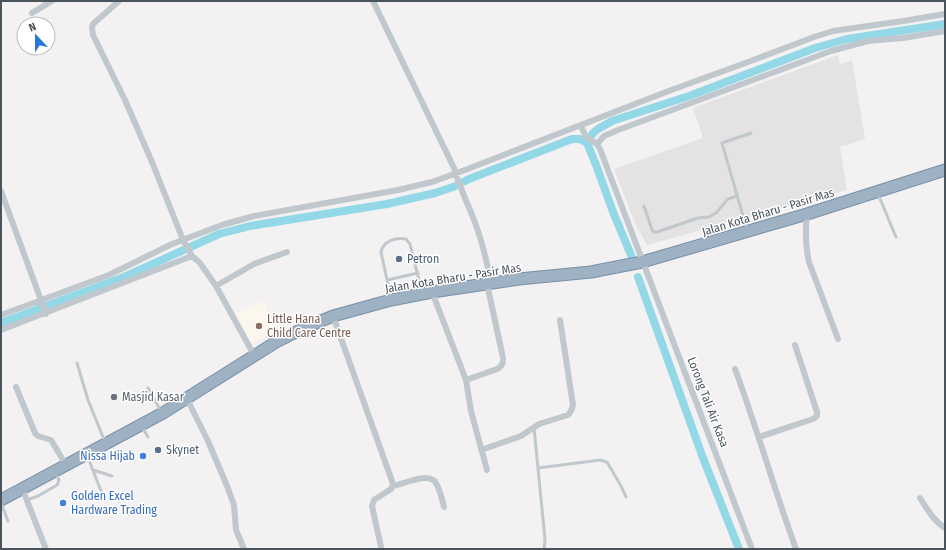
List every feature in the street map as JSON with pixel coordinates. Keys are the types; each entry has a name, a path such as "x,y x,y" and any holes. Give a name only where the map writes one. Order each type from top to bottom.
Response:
{"highway":[{"name":"Jalan Kota Bharu - Pasir Mas","path":"1,501 22,488 163,413 276,342 333,316 391,300 427,293 591,272 642,262 748,232 945,170"}],"street":[{"path":"32,13 52,1"},
{"path":"119,1 95,21 92,31 125,100 184,242 191,255 200,263 216,286 254,355"},
{"path":"373,1 454,168 460,187 475,221 486,260 503,364 501,368 497,370 466,380"},
{"path":"1,315 109,275 238,220 398,190 456,176 581,128 666,92 826,33 903,22 945,14"},
{"path":"581,128 586,137 597,144 604,136 618,130 831,52 868,42 945,31"},
{"name":"Lorong Tali Air Kasa","path":"597,144 752,549"},
{"path":"1,191 45,313"},
{"path":"807,214 805,237 806,250 838,339"},
{"path":"216,286 254,264 287,252"},
{"path":"1,330 191,255"},
{"path":"427,293 466,380 471,411 487,470"},
{"path":"333,316 393,486"},
{"path":"481,450 514,439 546,422 568,415 572,410 560,320"},
{"path":"760,438 813,419 816,416 817,412 795,345"},
{"path":"735,369 760,438 780,504 796,549"},
{"path":"16,387 35,433 38,436 51,440 66,465"},
{"path":"187,399 208,441 227,486 234,505 236,530 244,549"},
{"path":"381,547 372,506 374,500 388,492 393,486 421,478 428,477 433,479 437,484 444,507"},
{"path":"22,488 37,530 46,549"},
{"path":"920,498 928,511 940,525 945,528"}],"lane":[{"path":"748,232 722,143 751,133"},
{"path":"877,192 896,237"},
{"path":"644,206 652,230 654,232 658,232 698,218 709,217 716,213 728,199 737,196"},
{"path":"391,300 381,252 382,246 386,242 401,238 406,239 410,244 418,273 427,293"},
{"path":"387,280 418,273"},
{"path":"77,363 88,400 106,444"},
{"path":"148,388 163,413"},
{"path":"141,425 148,437"},
{"path":"534,428 545,540 544,549"},
{"path":"86,454 101,491"},
{"path":"538,468 600,460 607,462 626,497"},
{"path":"93,470 112,476"},
{"path":"27,500 38,496 58,484 59,480 54,471"},
{"path":"1,501 8,521"}],"shaded area":[{"path":"838,55 840,64 852,60 865,139 840,147 847,190 647,245 635,223 614,169 703,138 693,108"},
{"path":"263,301 276,329 251,344 235,314"}],"waterway":[{"path":"590,138 598,129 612,121 689,96 815,48 847,39 945,24"},
{"path":"1,323 124,277 219,234 250,226 387,204 435,193 572,139 580,139 587,143 596,165"},
{"path":"595,162 613,212 631,255"},
{"path":"638,277 703,458 739,549"}],"place":[{"name":"Petron","path":"399,259"},
{"name":"Little Hana Child Care Centre","path":"259,326"},
{"name":"Masjid Kasar","path":"114,397"},
{"name":"Skynet","path":"158,450"},
{"name":"Nissa Hijab","path":"143,456"},
{"name":"Golden Excel Hardware Trading","path":"63,503"}]}
